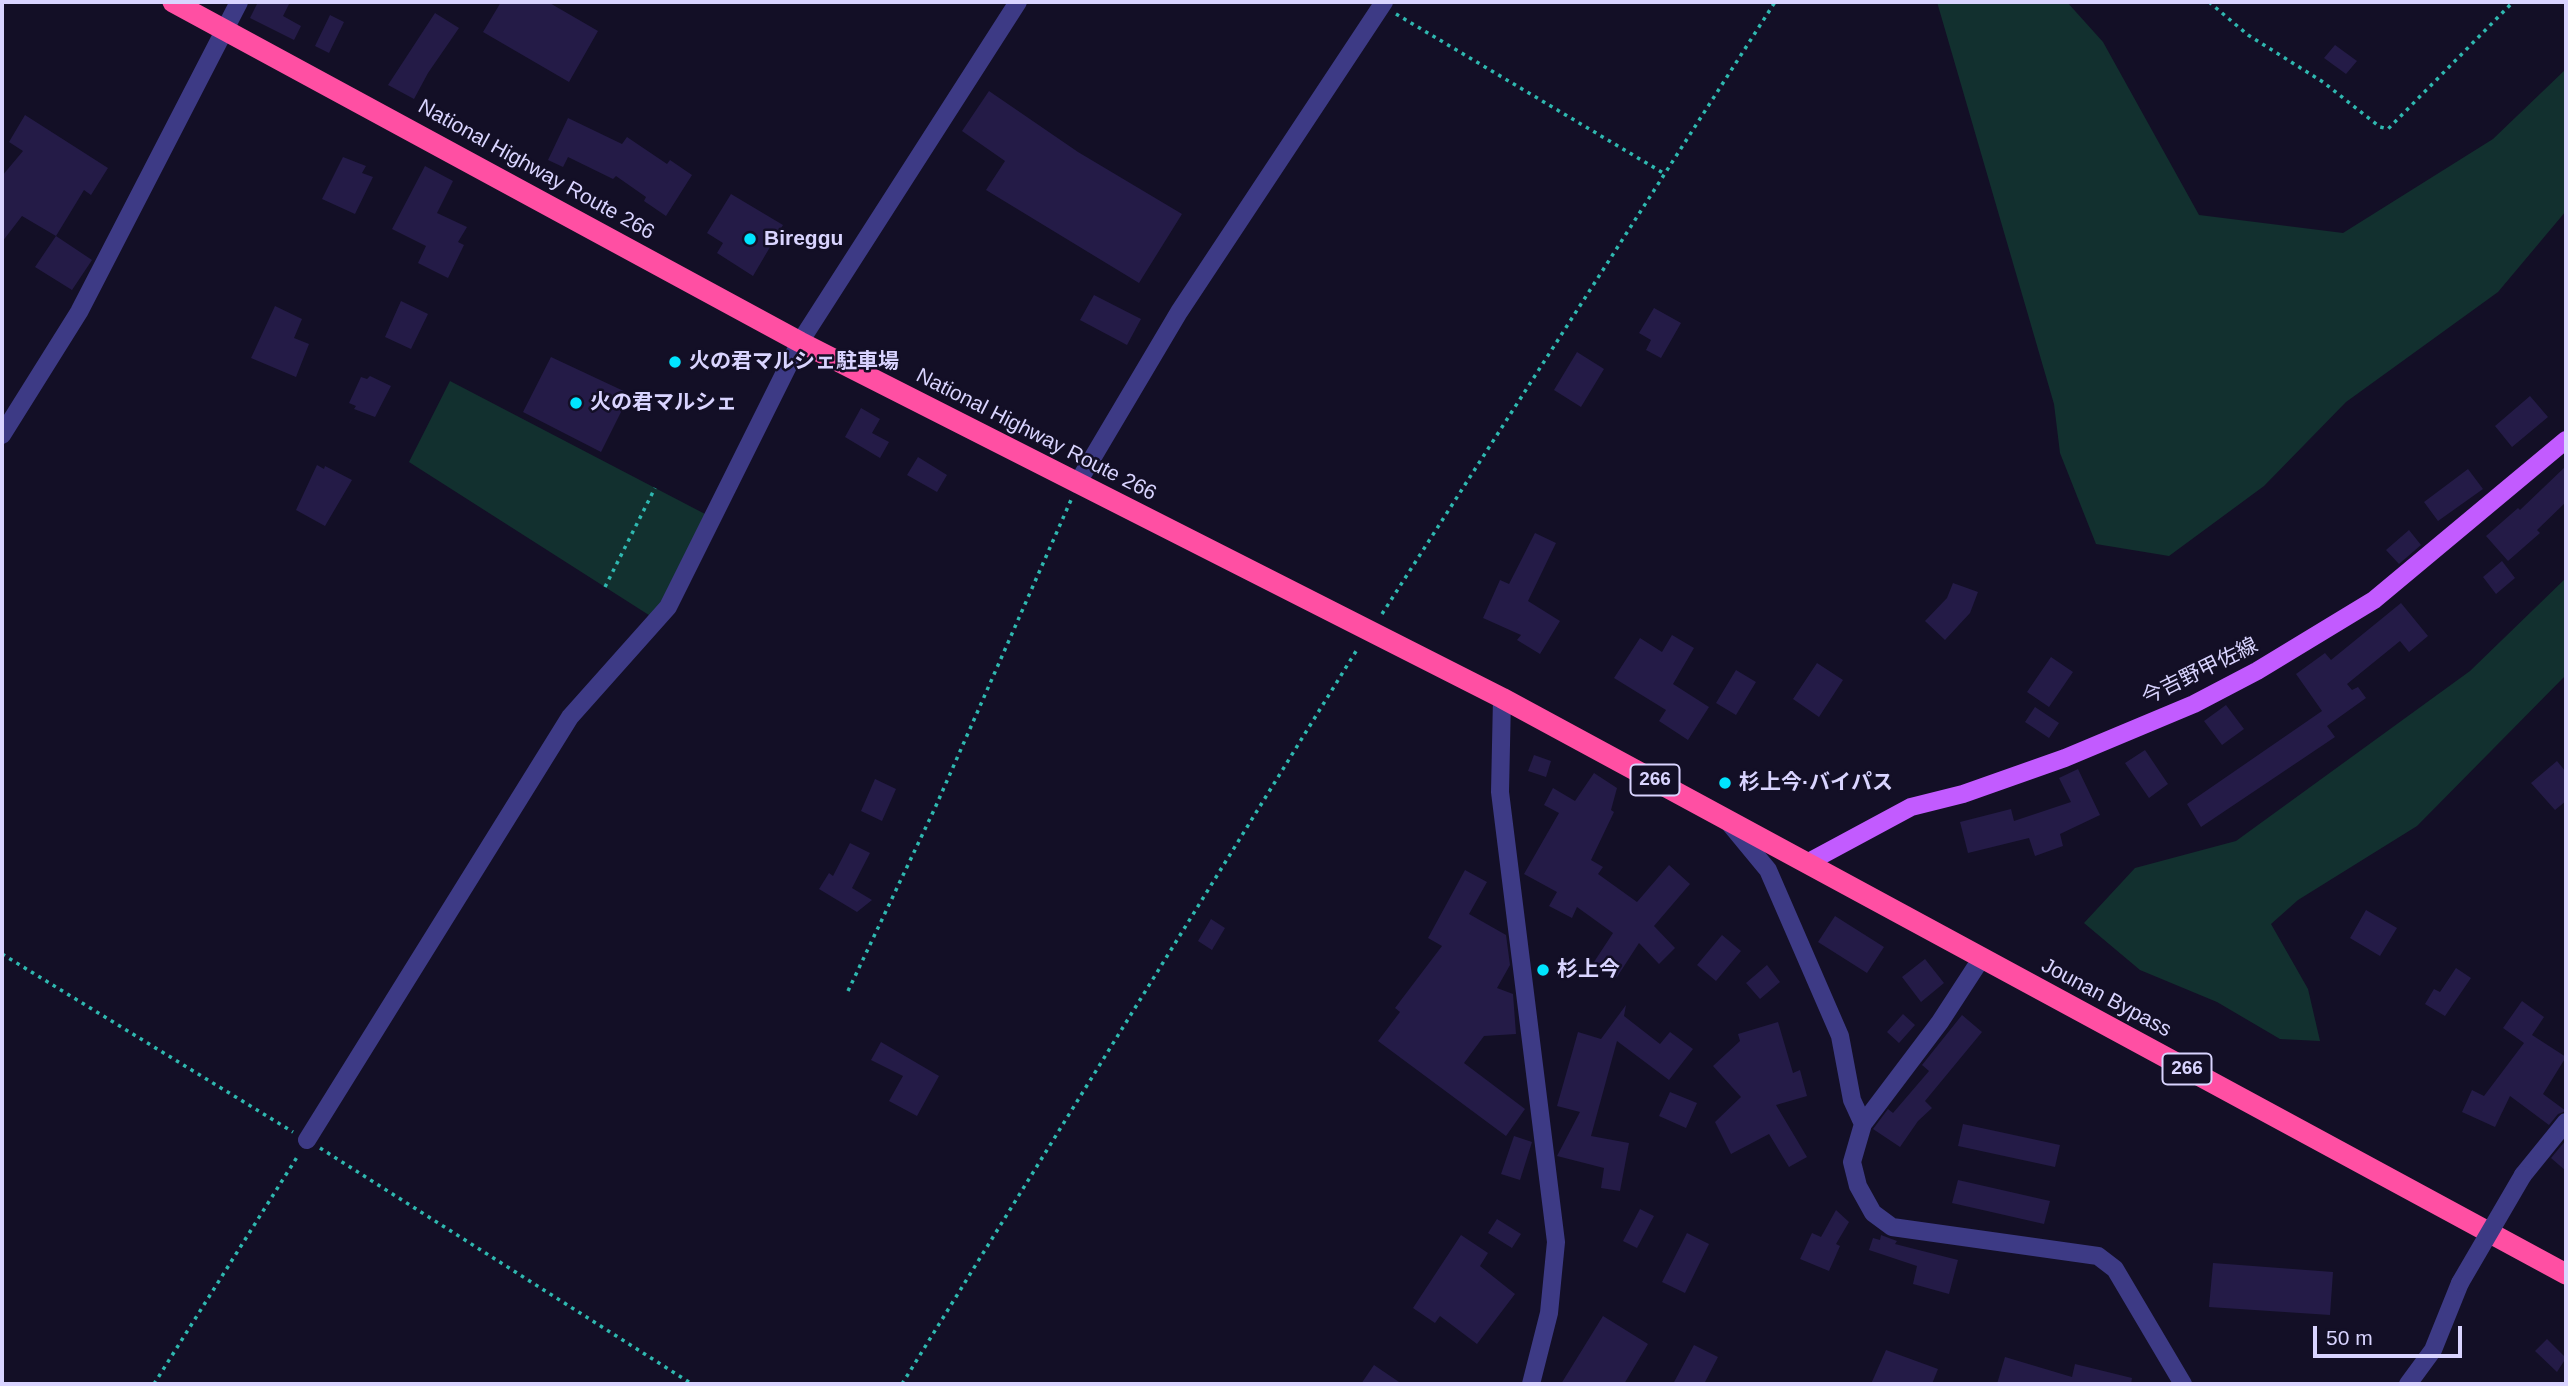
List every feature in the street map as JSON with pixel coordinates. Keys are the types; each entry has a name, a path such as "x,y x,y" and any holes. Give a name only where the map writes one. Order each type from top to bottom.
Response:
{"highway":[{"name":"National Highway Route 266","path":"173,2 800,342 1502,698 1807,863"},
{"name":"Jounan Bypass","path":"1807,863 2566,1274"}],"main road":[{"name":"今吉野甲佐線","path":"1807,863 1911,807 1964,794 2065,758 2194,704 2257,671 2374,600 2566,440"}],"street":[{"path":"2,435 79,312 239,2"},
{"path":"307,1140 570,717 668,607 800,342 1018,2"},
{"path":"1077,484 1179,312 1383,4"},
{"path":"1502,698 1500,792 1556,1242 1549,1313 1531,1384"},
{"path":"1726,819 1768,870 1840,1036 1852,1100 1863,1124"},
{"path":"1981,958 1940,1022 1863,1124 1852,1163 1858,1186 1873,1213 1892,1227 2098,1256 2115,1269 2183,1384"},
{"path":"2408,1384 2433,1350 2460,1283 2522,1175 2566,1122"}],"path":[{"path":"902,1384 1370,630 1775,2"},
{"path":"2209,2 2248,35 2323,82 2379,127 2388,129 2513,2"},
{"path":"1383,4 1665,174"},
{"path":"848,991 1060,529 1077,484"},
{"path":"605,587 655,488"},
{"path":"2,954 307,1140 692,1384"},
{"path":"154,1384 307,1140"}],"green space":[{"path":"1937,2 2067,2 2103,42 2199,215 2343,233 2493,139 2566,69 2566,211 2498,292 2346,402 2264,486 2169,556 2096,544 2060,453 2054,404"},
{"path":"450,381 705,514 668,593 652,617 409,462"},
{"path":"2566,578 2566,675 2417,826 2298,900 2271,924 2308,989 2320,1041 2280,1039 2217,1002 2140,970 2084,923 2135,868 2236,841 2470,671"}],"building":[{"path":"258,2 290,2 283,16 301,26 294,40 250,18"},
{"path":"501,2 548,2 598,31 569,82 483,32"},
{"path":"435,13 459,28 414,99 388,85"},
{"path":"330,15 344,22 329,53 315,46"},
{"path":"2335,45 2357,61 2346,74 2324,58"},
{"path":"989,91 1078,152 1182,214 1139,283 986,190 1005,161 962,131"},
{"path":"25,115 108,168 91,195 84,190 56,236 22,216 2,242 2,176 23,151 9,142"},
{"path":"568,118 622,144 627,137 667,164 670,160 692,175 666,216 644,201 646,197 616,176 613,179 568,157 563,167 548,160"},
{"path":"343,157 366,166 362,173 373,177 355,214 322,199"},
{"path":"425,166 453,181 437,213 467,227 458,242 464,245 448,278 418,263 426,246 392,229"},
{"name":"Bireggu","path":"731,194 783,225 753,276 717,253 723,243 707,233"},
{"path":"56,236 92,260 72,290 35,267"},
{"path":"1094,295 1141,319 1127,345 1080,320"},
{"path":"401,301 428,314 411,349 385,337"},
{"path":"275,306 302,319 294,338 309,344 296,377 251,358"},
{"path":"1654,308 1681,323 1661,358 1646,350 1651,340 1639,333"},
{"path":"1577,352 1604,369 1581,407 1554,390"},
{"name":"火の君マルシェ","path":"551,357 630,394 601,452 523,412"},
{"path":"370,376 391,386 375,417 354,409 356,406 349,403 361,377 367,379"},
{"path":"2530,396 2548,417 2512,447 2495,426"},
{"path":"861,408 880,419 872,433 889,442 880,458 845,437"},
{"path":"918,457 947,475 937,492 907,475"},
{"path":"317,465 324,469 325,466 352,480 325,526 296,510"},
{"path":"2566,466 2566,502 2537,530 2540,533 2508,561 2486,536 2518,508 2520,510"},
{"path":"2468,469 2483,489 2438,521 2424,502"},
{"path":"2409,530 2421,545 2399,564 2386,550"},
{"path":"1535,533 1556,543 1528,601 1560,621 1540,654 1517,640 1521,635 1483,618 1500,580 1509,584"},
{"path":"2502,561 2515,578 2496,594 2483,577"},
{"path":"1953,583 1978,592 1970,613 1945,640 1925,621 1947,598"},
{"path":"2401,603 2428,636 2409,652 2400,641 2347,684 2352,690 2358,687 2366,698 2327,726 2335,737 2201,827 2187,804 2322,711 2296,674 2325,653 2331,660"},
{"path":"1672,635 1694,648 1673,684 1709,707 1688,740 1659,721 1666,710 1614,678 1640,638 1662,652"},
{"path":"2051,657 2073,672 2049,707 2027,692"},
{"path":"1817,663 1843,680 1819,717 1793,699"},
{"path":"1736,670 1756,682 1736,715 1716,703"},
{"path":"2226,705 2244,729 2222,745 2204,721"},
{"path":"2035,707 2059,723 2049,738 2025,722"},
{"path":"2145,750 2168,784 2149,798 2125,763"},
{"path":"1534,755 1551,761 1546,777 1528,771"},
{"path":"2557,761 2566,772 2566,801 2555,810 2531,783"},
{"path":"2078,769 2100,815 2060,834 2063,846 2035,856 2029,838 1968,853 1960,822 2011,809 2014,821 2071,802 2059,778"},
{"path":"1594,773 1617,788 1611,810 1614,812 1591,860 1603,867 1598,874 1637,902 1669,865 1690,884 1654,926 1675,948 1659,964 1639,943 1617,977 1594,962 1613,933 1577,907 1572,918 1549,906 1557,892 1524,874 1559,813 1544,805 1553,788 1575,801"},
{"path":"875,779 896,789 882,821 861,811"},
{"path":"850,843 870,853 852,888 872,900 857,912 819,889 829,873 833,876"},
{"path":"1465,870 1487,882 1469,914 1506,935 1510,965 1497,988 1513,994 1516,1034 1484,1036 1464,1063 1525,1109 1506,1136 1378,1041 1400,1012 1395,1008 1442,946 1428,938"},
{"path":"2366,910 2397,928 2380,956 2350,938"},
{"path":"1835,916 1884,947 1867,973 1818,942"},
{"path":"1211,919 1225,928 1212,950 1198,941"},
{"path":"1722,935 1741,951 1716,981 1697,965"},
{"path":"1925,959 1944,983 1921,1002 1902,977"},
{"path":"1767,965 1780,982 1760,999 1746,983"},
{"path":"2456,968 2471,978 2445,1016 2425,1004 2434,989 2440,992"},
{"path":"2522,1001 2544,1017 2532,1035 2566,1057 2543,1094 2566,1111 2558,1114 2549,1125 2510,1096 2495,1127 2462,1112 2472,1090 2484,1096 2524,1043 2503,1028"},
{"path":"1626,1005 1624,1016 1660,1044 1670,1032 1693,1049 1669,1080 1617,1041 1591,1136 1629,1143 1620,1191 1601,1188 1604,1168 1557,1156 1580,1112 1557,1106 1578,1032 1601,1039"},
{"path":"1903,1014 1915,1025 1899,1043 1887,1032"},
{"path":"1962,1015 1982,1032 1925,1101 1932,1108 1918,1121 1900,1147 1873,1129 1888,1109 1893,1113 1929,1071 1922,1065"},
{"path":"1778,1022 1793,1073 1800,1070 1807,1096 1776,1105 1807,1157 1789,1167 1769,1134 1731,1154 1715,1122 1741,1097 1713,1066 1740,1041 1738,1034"},
{"path":"881,1042 939,1076 917,1116 889,1101 903,1076 871,1060"},
{"path":"1670,1092 1697,1103 1686,1128 1659,1116"},
{"path":"1963,1124 2060,1145 2055,1167 1958,1146"},
{"path":"1514,1136 1532,1142 1520,1180 1501,1174"},
{"path":"2566,1140 2566,1171 2551,1158"},
{"path":"1958,1180 2050,1201 2044,1224 1952,1203"},
{"path":"1640,1209 1654,1216 1637,1248 1623,1241"},
{"path":"1836,1210 1849,1222 1836,1244 1840,1246 1829,1271 1800,1259 1812,1233 1821,1237"},
{"path":"1497,1219 1521,1234 1512,1248 1488,1233"},
{"path":"1687,1233 1709,1244 1685,1293 1662,1282"},
{"path":"1461,1235 1488,1253 1480,1266 1515,1294 1477,1344 1440,1316 1435,1323 1413,1308"},
{"path":"1881,1235 1897,1241 1895,1244 1958,1260 1949,1294 1913,1284 1917,1266 1869,1250 1873,1238 1880,1240"},
{"path":"2213,1263 2333,1272 2330,1315 2209,1307"},
{"path":"1603,1316 1648,1344 1624,1384 1561,1384"},
{"path":"2547,1339 2566,1358 2557,1372 2535,1351"},
{"path":"1694,1345 1718,1357 1704,1384 1673,1384"},
{"path":"1886,1350 1938,1369 1932,1384 1871,1384"},
{"path":"2005,1357 2072,1377 2075,1364 2132,1378 2131,1384 1997,1384"},
{"path":"1374,1365 1402,1384 1361,1384"}],"place":[{"name":"Bireggu","path":"750,239"},
{"name":"火の君マルシェ駐車場","path":"675,362"},
{"name":"火の君マルシェ","path":"576,403"},
{"name":"杉上今·バイパス","path":"1725,783"},
{"name":"杉上今","path":"1543,970"}]}
